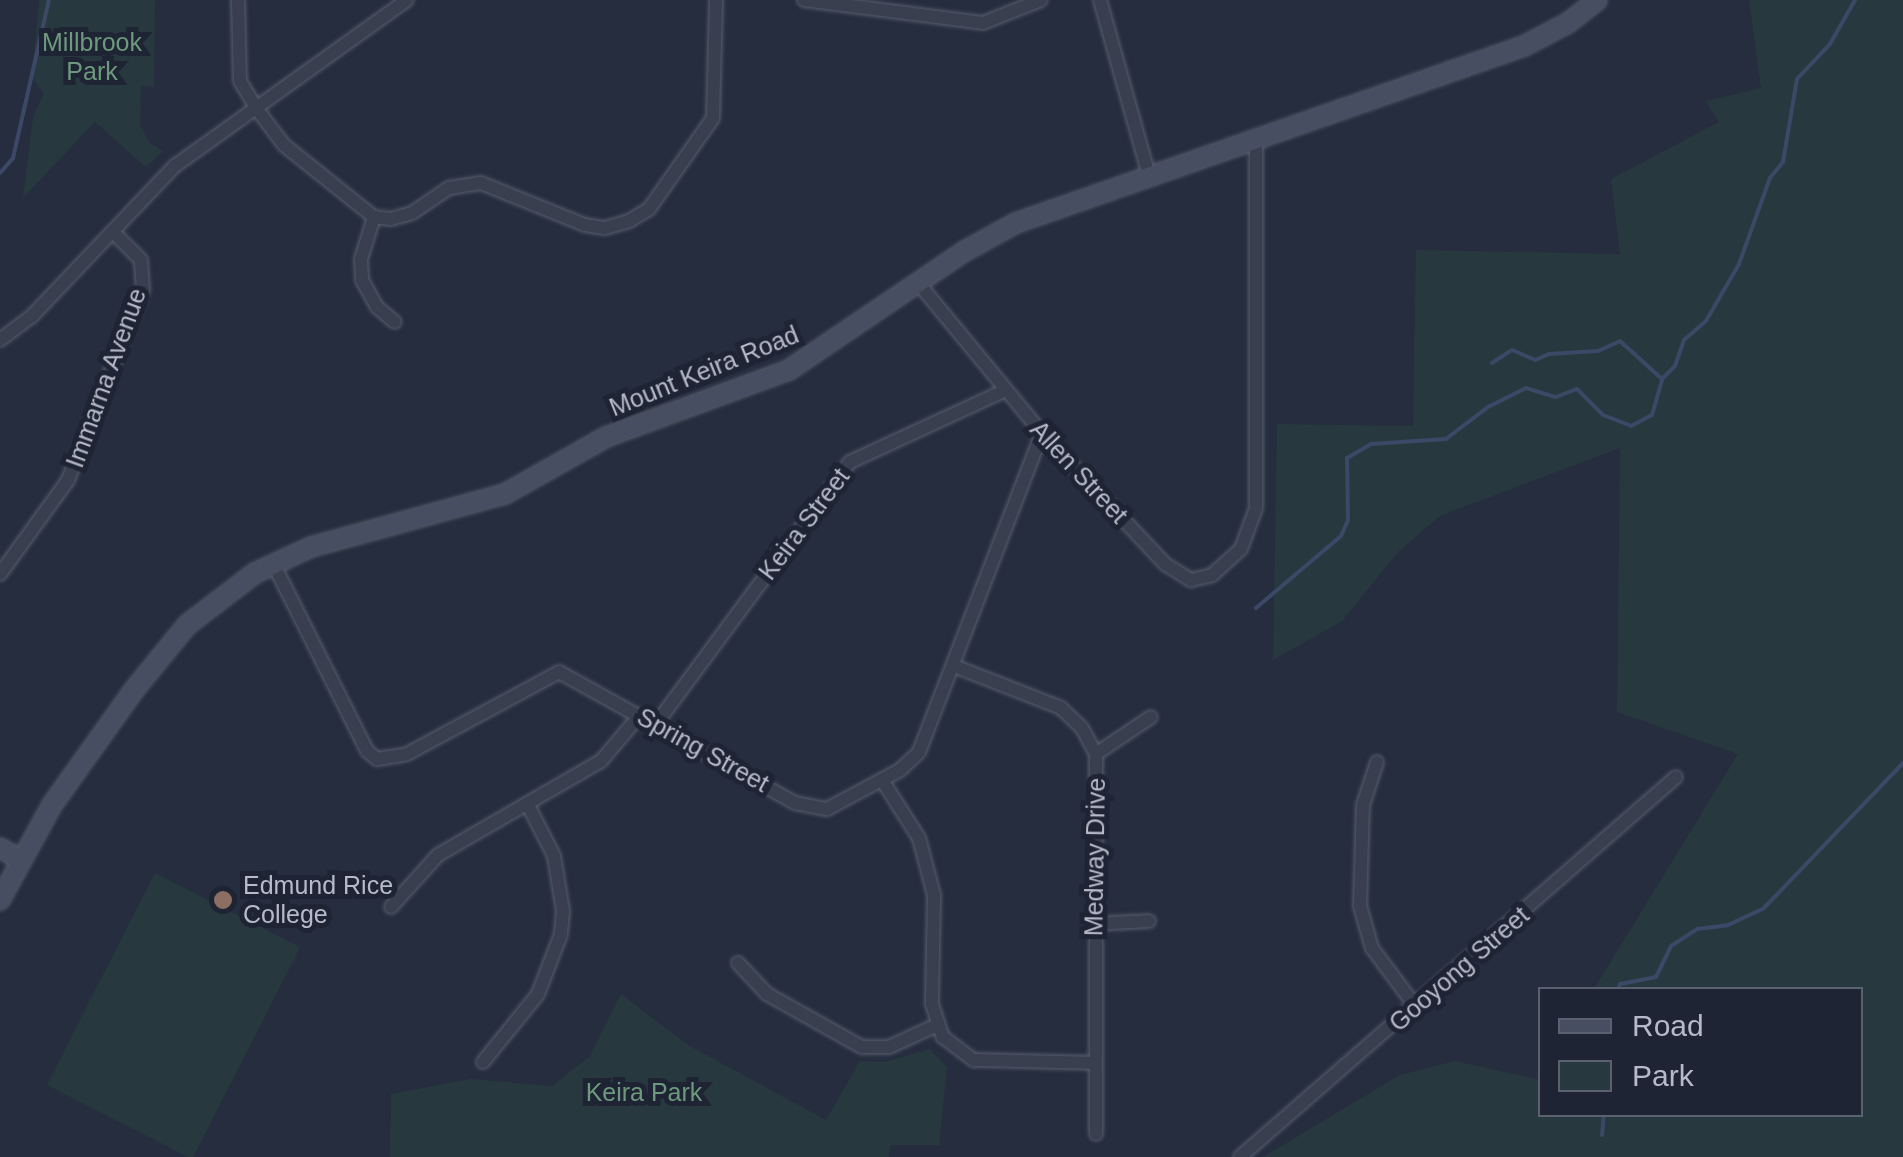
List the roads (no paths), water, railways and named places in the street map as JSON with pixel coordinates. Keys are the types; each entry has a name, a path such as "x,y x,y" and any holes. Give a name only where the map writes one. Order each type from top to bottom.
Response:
{"main road":[{"name":"Mount Keira Road","path":"0,900 72,776 187,625 224,594 274,563 346,536 463,509 505,494 606,437 789,370 1016,223 1524,46 1568,23 1598,0"},
{"path":"0,848 21,860"}],"street":[{"path":"238,0 240,82 256,108 284,144 374,217 390,219 412,213 449,188 468,183 507,190 594,228 617,226 639,216 658,198 713,118 716,0"},
{"path":"3,336 113,232 175,166 407,0"},
{"path":"804,0 983,22 1042,0"},
{"path":"1100,0 1149,176"},
{"name":"Allen Street","path":"919,284 1042,433 1164,564 1191,580 1212,576 1241,550 1254,523 1256,140"},
{"path":"374,217 361,259 362,280 373,302 395,322"},
{"name":"Immarna Avenue","path":"0,574 68,480 143,290 142,260 113,232"},
{"name":"Keira Street","path":"656,724 850,462 1006,390"},
{"name":"Spring Street","path":"274,563 366,751 377,759 406,754 554,673 570,675 809,809 827,810 882,780 919,752 1042,433"},
{"name":"Medway Drive","path":"954,666 1061,708 1082,728 1096,754 1096,1134"},
{"path":"391,907 438,855 601,761 640,715"},
{"path":"1096,754 1151,717"},
{"path":"1378,762 1363,804 1360,906 1372,948 1416,1007"},
{"name":"Gooyong Street","path":"1240,1157 1676,777"},
{"path":"882,780 919,838 934,895 932,996 937,1025 949,1044 974,1060 1093,1063"},
{"path":"483,1062 538,994 561,934 562,899 554,856 527,803"},
{"path":"1094,924 1149,922"},
{"path":"738,963 767,994 862,1046 889,1047 937,1025"}],"waterway":[{"path":"0,173 13,158 49,0"},
{"path":"1256,608 1341,536 1348,520 1347,458 1371,444 1446,439 1488,407 1526,388 1556,397 1577,389 1603,415 1631,426 1652,415 1662,379 1675,366 1684,340 1706,321 1739,264 1770,178 1783,162 1797,79 1830,44 1855,0"},
{"path":"1492,363 1512,350 1535,360 1549,354 1598,351 1620,341 1662,379"},
{"path":"1619,987 1656,977 1671,946 1697,929 1728,925 1763,909 1903,763"},
{"path":"1602,1135 1604,1117"}],"place":[{"name":"Edmund Rice College","path":"223,900"}],"park label":[{"name":"Millbrook Park","path":"92,58"},
{"name":"Keira Park","path":"644,1092"}]}
